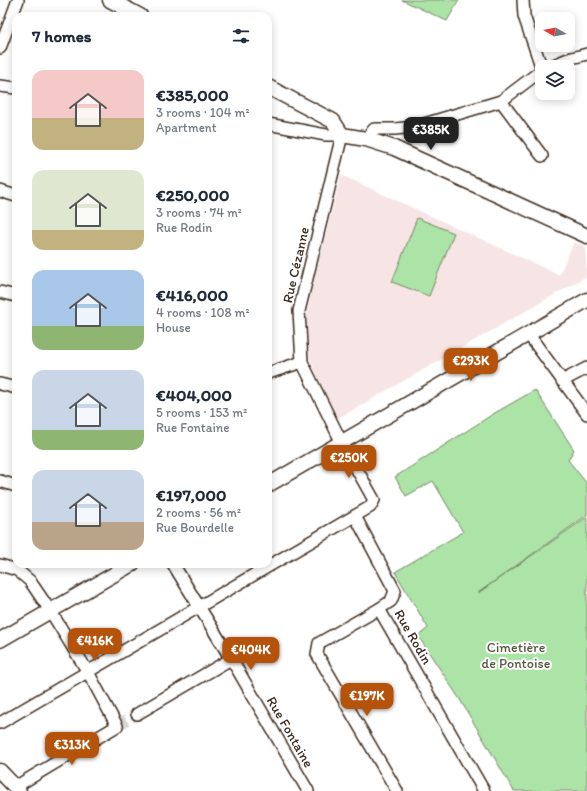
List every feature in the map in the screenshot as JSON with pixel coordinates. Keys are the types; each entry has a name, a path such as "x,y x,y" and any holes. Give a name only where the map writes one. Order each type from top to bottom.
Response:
{"street":[{"path":"14,12 18,0"},
{"path":"110,0 132,12"},
{"path":"523,0 524,16 539,60"},
{"path":"0,48 12,16"},
{"path":"566,60 587,54"},
{"path":"366,139 374,129 414,127 501,101 535,74"},
{"path":"0,86 12,88"},
{"path":"272,89 333,121 342,135"},
{"path":"501,101 542,156"},
{"path":"272,125 326,135 342,135 366,139 394,148 587,236"},
{"name":"Rue Cézanne","path":"342,135 300,311 302,362 342,442"},
{"path":"0,190 12,194"},
{"path":"0,292 12,295"},
{"path":"272,483 587,300"},
{"path":"528,335 587,414"},
{"path":"272,373 302,362"},
{"path":"562,381 587,368"},
{"path":"0,384 12,387"},
{"path":"272,564 370,507 374,500 342,442"},
{"path":"0,481 12,485"},
{"name":"Rue Rodin","path":"355,516 395,591 391,601 379,609 484,791"},
{"path":"0,565 17,570 30,582 88,672 117,726 17,789 0,770"},
{"path":"0,640 125,568"},
{"name":"Rue Fontaine","path":"175,568 231,659 308,791"},
{"path":"0,723 266,568"},
{"path":"379,609 319,643 317,654 397,791"},
{"path":"137,714 231,659"}],"shaded area":[{"path":"341,175 559,275 574,242 585,246 587,276 337,419 310,359 307,316 311,293"}],"green space":[{"path":"402,0 459,0 447,21"},
{"path":"417,218 454,233 429,296 392,282"},
{"name":"Cimetière de Pontoise","path":"535,390 574,450 568,460 587,484 587,515 478,593 587,517 587,791 514,791 459,698 418,636 428,628 395,572 463,532 433,481 406,496 395,477 493,414"}],"tunnel":[{"path":"117,726 137,714"}]}
